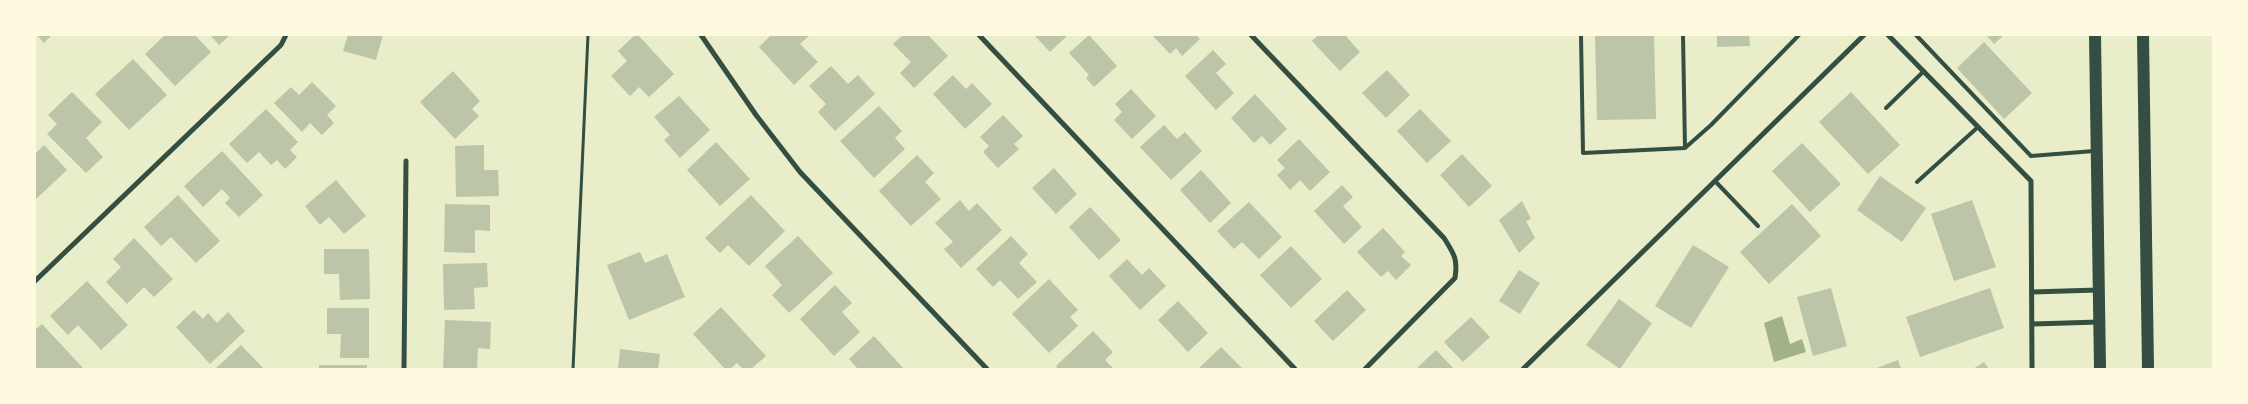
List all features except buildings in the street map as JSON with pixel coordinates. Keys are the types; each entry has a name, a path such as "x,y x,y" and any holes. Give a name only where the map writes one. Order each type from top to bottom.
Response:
{"main road":[{"path":"2096,35 2100,369"},
{"path":"2143,35 2148,369"}],"street":[{"path":"35,281 281,45 286,35"},
{"path":"701,35 756,116 800,172 987,369"},
{"path":"979,35 1295,369"},
{"path":"1252,35 1444,238 1457,264 1454,278 1446,289 1365,369"},
{"path":"1523,369 1864,35"},
{"path":"1888,35 2031,181 2032,369"},
{"path":"404,369 406,161"},
{"path":"2032,292 2099,290"},
{"path":"2033,324 2099,322"}],"lane":[{"path":"1581,35 1583,153 1685,148 1711,125 1799,35"},
{"path":"1683,35 1685,148"},
{"path":"1916,35 2031,156 2097,151"},
{"path":"1886,108 1924,71"},
{"path":"1917,182 1978,126"},
{"path":"1714,181 1758,226"}],"path":[{"path":"573,369 588,35"}],"shaded area":[{"path":"1782,316 1790,344 1802,339 1806,352 1774,362 1764,323"}]}
